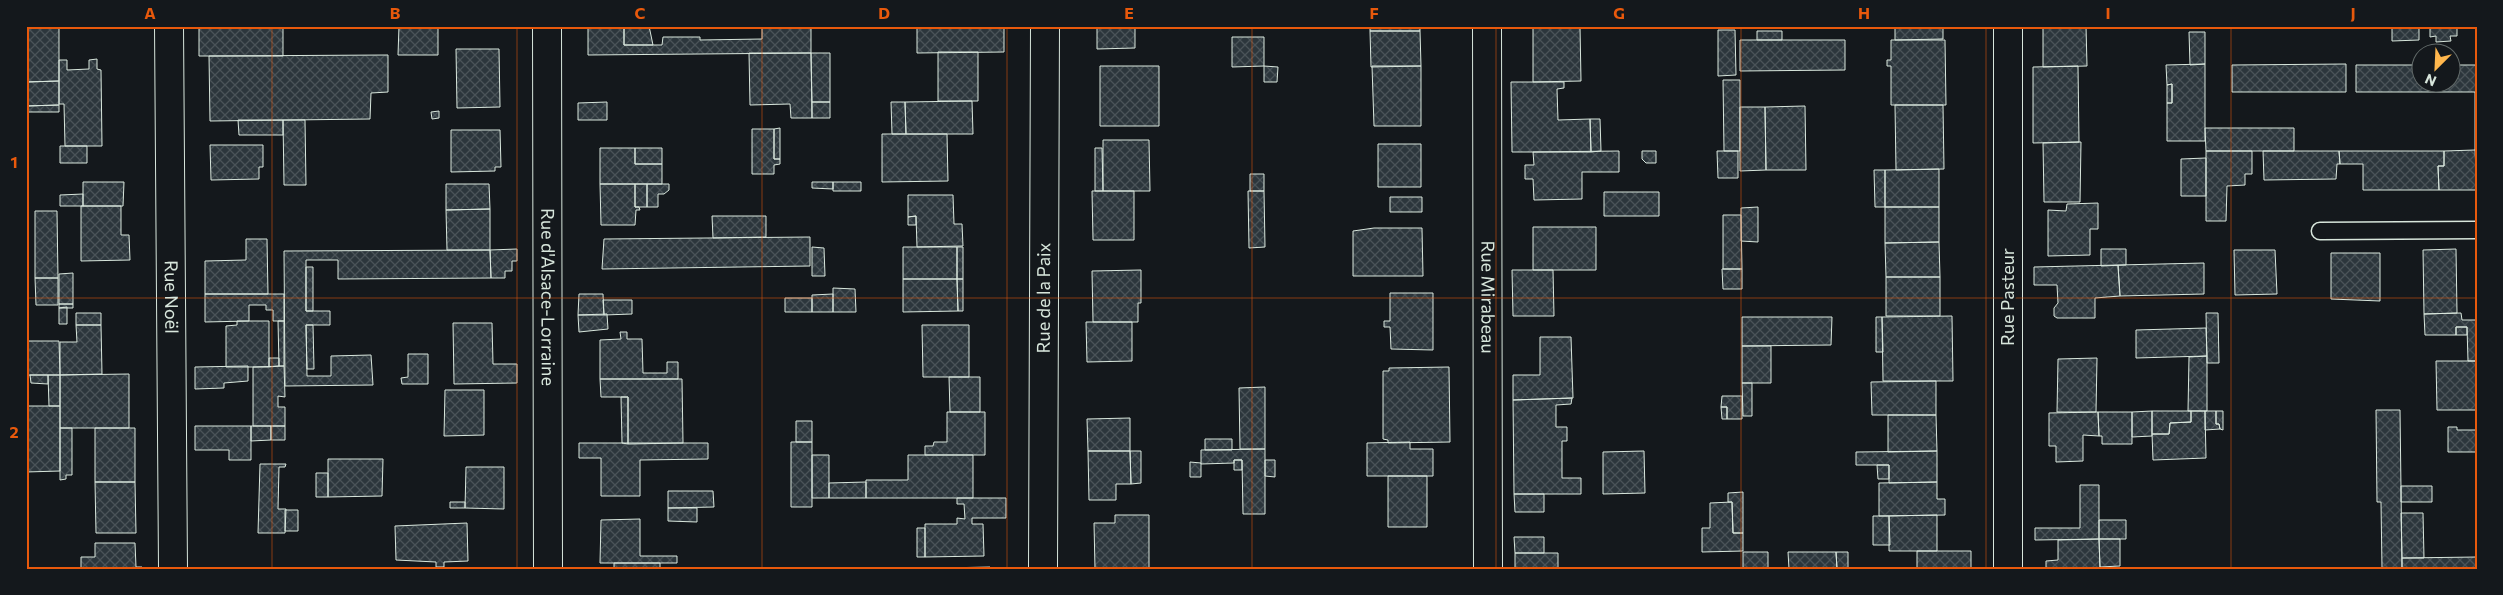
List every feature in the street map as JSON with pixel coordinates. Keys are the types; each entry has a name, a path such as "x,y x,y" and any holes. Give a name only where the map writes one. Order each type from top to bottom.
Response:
{"street":[{"name":"Rue Noël","path":"169,26 172,569"},
{"name":"Rue d'Alsace-Lorraine","path":"547,26 548,569"},
{"name":"Rue de la Paix","path":"1043,569 1045,26"},
{"name":"Rue Mirabeau","path":"1487,26 1488,569"},
{"name":"Rue Pasteur","path":"2008,26 2008,569"}],"lane":[{"path":"2320,231 2477,230"}],"building":[{"path":"26,26 59,26 59,81 26,82"},
{"path":"199,26 283,28 283,56 199,56"},
{"path":"399,26 438,26 438,55 398,55"},
{"path":"588,26 624,26 624,45 662,45 663,37 700,37 700,40 762,39 762,27 811,26 811,53 588,55"},
{"path":"624,26 649,26 653,45 624,45"},
{"path":"917,26 1004,26 1004,52 917,53"},
{"path":"1097,26 1135,26 1135,48 1097,49"},
{"path":"1370,26 1420,26 1420,31 1370,31"},
{"path":"1533,26 1593,26 1580,27 1581,81 1533,82"},
{"path":"1895,26 1943,26 1943,39 1895,40"},
{"path":"2043,26 2086,26 2087,66 2043,67"},
{"path":"2392,26 2419,26 2419,40 2392,41"},
{"path":"2430,26 2457,26 2457,36 2450,36 2451,41 2436,42 2436,36 2430,37"},
{"path":"1718,30 1735,30 1736,75 1718,76"},
{"path":"1370,31 1420,31 1421,66 1371,67"},
{"path":"1757,31 1782,31 1782,40 1757,40"},
{"path":"2189,32 2205,32 2205,64 2190,65"},
{"path":"1232,37 1264,37 1264,66 1232,67"},
{"path":"1740,40 1845,40 1845,70 1740,71"},
{"path":"1891,40 1945,40 1946,105 1891,105 1891,66 1887,66 1887,60 1891,60"},
{"path":"456,49 499,49 500,107 457,108"},
{"path":"938,52 978,52 978,101 938,101"},
{"path":"749,53 811,53 812,118 791,118 790,104 750,105"},
{"path":"811,53 830,53 830,102 812,102"},
{"path":"388,55 388,92 371,93 370,119 210,121 209,56"},
{"path":"97,59 97,69 101,70 102,146 65,146 64,104 59,104 59,60 67,60 67,70 89,69 89,60"},
{"path":"2205,64 2205,141 2167,141 2167,103 2172,103 2172,84 2167,85 2166,65"},
{"path":"2346,64 2346,92 2232,92 2232,65"},
{"path":"2356,65 2410,65 2410,92 2356,92"},
{"path":"2460,65 2477,65 2477,92 2460,92"},
{"path":"1100,66 1159,66 1159,126 1100,126"},
{"path":"1264,66 1278,67 1277,82 1264,82"},
{"path":"1372,66 1421,66 1421,126 1374,126"},
{"path":"2078,66 2079,142 2033,143 2033,67"},
{"path":"1723,80 1740,80 1740,151 1724,151"},
{"path":"59,81 59,105 26,106 26,82"},
{"path":"1511,82 1564,82 1564,88 1557,89 1558,120 1590,119 1591,152 1512,152"},
{"path":"2172,84 2172,103 2167,103 2167,85"},
{"path":"2475,92 2477,92 2477,150 2475,150"},
{"path":"972,101 973,134 906,134 905,102"},
{"path":"607,102 607,120 578,120 578,103"},
{"path":"812,102 830,102 830,118 812,118"},
{"path":"891,102 905,102 906,134 892,134"},
{"path":"59,105 59,112 26,112 26,106"},
{"path":"1895,105 1943,105 1944,169 1896,170"},
{"path":"1805,106 1806,170 1766,170 1765,107"},
{"path":"1740,107 1765,107 1766,170 1740,171"},
{"path":"439,111 439,118 432,119 431,112"},
{"path":"1590,119 1600,119 1601,151 1591,152"},
{"path":"238,120 283,120 283,135 239,135"},
{"path":"283,120 305,120 306,185 284,185"},
{"path":"780,128 780,159 774,159 774,129"},
{"path":"2205,128 2294,128 2294,151 2206,151"},
{"path":"752,129 774,129 774,159 780,159 780,164 774,165 774,174 752,174"},
{"path":"451,130 500,130 501,167 495,167 495,171 451,172"},
{"path":"882,134 947,134 948,181 882,182"},
{"path":"1103,140 1149,140 1150,191 1103,191"},
{"path":"2081,142 2080,202 2044,202 2043,143"},
{"path":"1378,144 1421,144 1421,187 1378,187"},
{"path":"210,145 263,145 263,167 259,167 259,179 211,180"},
{"path":"60,146 87,146 87,163 60,163"},
{"path":"600,148 635,148 635,164 662,164 662,184 600,184"},
{"path":"635,148 662,148 662,164 635,164"},
{"path":"1095,148 1102,148 1103,191 1095,191"},
{"path":"2475,150 2477,190 2439,190 2438,166 2444,166 2444,151"},
{"path":"1619,151 1619,172 1582,172 1582,199 1534,200 1533,179 1525,179 1525,165 1534,165 1533,152"},
{"path":"1642,151 1656,151 1656,163 1646,163 1642,159"},
{"path":"1717,151 1738,151 1738,178 1718,178"},
{"path":"2206,151 2252,151 2252,174 2245,174 2245,185 2227,186 2226,221 2206,221"},
{"path":"2263,151 2339,151 2340,164 2337,164 2336,179 2264,180"},
{"path":"2339,151 2444,151 2444,166 2438,166 2439,190 2363,190 2363,164 2340,164"},
{"path":"2206,158 2206,196 2181,196 2181,159"},
{"path":"1939,169 1939,207 1885,207 1885,170"},
{"path":"1874,170 1885,170 1885,207 1875,207"},
{"path":"1250,174 1264,174 1264,191 1250,191"},
{"path":"83,182 124,182 123,206 83,206"},
{"path":"812,182 833,182 833,189 812,188"},
{"path":"833,182 861,182 861,191 833,191"},
{"path":"446,184 489,184 490,209 446,210"},
{"path":"600,184 635,184 635,207 639,207 640,210 636,210 635,225 601,225"},
{"path":"635,184 647,184 647,207 635,207"},
{"path":"647,184 669,184 669,190 664,194 658,194 658,207 647,207"},
{"path":"1092,191 1134,191 1134,240 1093,240"},
{"path":"1248,191 1264,191 1265,247 1249,248"},
{"path":"1604,192 1659,192 1659,216 1604,216"},
{"path":"83,194 83,206 60,206 60,195"},
{"path":"908,195 953,195 954,224 962,224 963,246 917,247 916,216 908,217"},
{"path":"1390,197 1422,197 1422,212 1390,212"},
{"path":"2098,203 2098,229 2090,229 2090,255 2048,256 2048,210 2066,211 2067,204"},
{"path":"81,206 121,206 121,235 129,235 130,260 81,261"},
{"path":"1758,207 1758,242 1741,241 1741,208"},
{"path":"1885,207 1939,207 1939,242 1885,243"},
{"path":"490,209 490,250 447,250 446,210"},
{"path":"35,211 57,211 58,278 35,278"},
{"path":"1723,215 1741,215 1742,269 1723,269"},
{"path":"712,216 766,216 766,237 713,238"},
{"path":"916,216 916,225 908,225 908,217"},
{"path":"1533,227 1596,227 1596,270 1533,270"},
{"path":"1374,228 1422,228 1423,276 1353,276 1353,231"},
{"path":"810,237 810,266 602,269 604,239"},
{"path":"246,239 267,239 268,294 205,294 205,261 246,260"},
{"path":"1939,242 1940,277 1886,277 1885,243"},
{"path":"812,247 824,248 825,276 812,276"},
{"path":"903,247 957,247 957,279 903,279"},
{"path":"957,247 963,247 963,279 957,279"},
{"path":"517,249 517,261 512,261 512,271 505,271 505,278 491,278 490,250"},
{"path":"2101,249 2126,249 2126,265 2101,266"},
{"path":"2456,249 2457,313 2424,314 2423,250"},
{"path":"490,250 491,278 338,279 338,260 306,260 306,311 330,311 330,325 306,325 307,376 331,376 331,356 371,355 373,385 285,386 284,251"},
{"path":"2234,250 2275,250 2277,294 2235,295"},
{"path":"2331,253 2380,253 2380,301 2331,299"},
{"path":"2204,263 2204,294 2120,296 2118,265"},
{"path":"2118,265 2120,296 2095,298 2095,318 2057,318 2054,316 2054,308 2058,303 2057,285 2034,285 2034,267"},
{"path":"306,267 313,267 313,311 306,311"},
{"path":"1722,269 1742,269 1742,289 1723,289"},
{"path":"1141,270 1141,303 1138,303 1138,322 1093,322 1092,271"},
{"path":"1512,270 1553,270 1554,316 1513,316"},
{"path":"73,273 73,304 59,304 59,274"},
{"path":"1886,277 1940,277 1940,316 1886,316"},
{"path":"35,278 58,278 58,305 36,305"},
{"path":"903,279 957,279 958,311 903,312"},
{"path":"957,279 963,279 963,311 958,311"},
{"path":"833,288 855,289 856,312 833,312"},
{"path":"1390,293 1433,293 1433,350 1391,349 1390,327 1384,327 1384,321 1390,321"},
{"path":"205,294 284,294 284,321 273,321 273,310 266,310 266,305 249,305 249,321 205,322"},
{"path":"579,294 603,294 604,315 578,315"},
{"path":"833,294 833,312 812,312 812,295"},
{"path":"785,298 812,298 812,312 785,312"},
{"path":"603,300 632,300 632,314 604,315"},
{"path":"59,304 73,304 73,308 59,308"},
{"path":"67,307 67,324 59,324 59,308"},
{"path":"76,313 101,313 101,325 76,325"},
{"path":"2206,313 2218,313 2219,363 2207,363"},
{"path":"2461,313 2462,320 2477,320 2477,361 2468,361 2467,327 2456,327 2456,335 2425,335 2424,314"},
{"path":"607,314 608,329 579,332 578,315"},
{"path":"1952,316 1953,381 1883,381 1882,317"},
{"path":"1742,317 1832,317 1831,345 1742,346"},
{"path":"1876,317 1882,317 1883,352 1876,352"},
{"path":"237,321 269,321 269,367 226,367 226,326 237,325"},
{"path":"278,321 284,321 284,366 279,366"},
{"path":"1086,322 1132,322 1132,361 1087,362"},
{"path":"453,323 492,323 493,364 517,364 517,383 454,384"},
{"path":"76,325 101,325 102,374 60,375 60,342 77,342"},
{"path":"306,325 313,325 314,369 307,369"},
{"path":"922,325 969,325 969,377 923,377"},
{"path":"2456,327 2467,327 2467,335 2456,335"},
{"path":"2206,328 2207,356 2136,358 2136,330"},
{"path":"620,332 627,332 627,339 642,339 643,373 667,373 667,362 678,362 678,379 600,379 600,340 621,339"},
{"path":"1540,337 1571,337 1573,398 1513,400 1513,375 1540,375"},
{"path":"26,341 59,341 60,375 26,375"},
{"path":"1742,346 1771,346 1771,383 1742,383"},
{"path":"408,354 428,354 428,384 402,384 401,378 408,377"},
{"path":"2207,356 2207,411 2188,411 2189,357"},
{"path":"269,358 279,358 279,366 269,367"},
{"path":"2097,358 2096,412 2057,412 2058,359"},
{"path":"2436,361 2477,361 2477,410 2437,410"},
{"path":"248,366 248,381 224,383 224,388 195,389 195,367"},
{"path":"284,366 285,397 278,396 278,407 285,407 285,426 253,426 253,367"},
{"path":"1449,367 1450,442 1388,443 1388,440 1383,439 1383,371 1389,371 1389,368"},
{"path":"129,374 129,428 60,428 60,375"},
{"path":"30,375 48,375 48,384 31,383"},
{"path":"48,375 60,375 60,406 49,406"},
{"path":"949,377 980,377 980,412 950,412"},
{"path":"600,379 682,379 683,443 628,444 628,397 601,397"},
{"path":"1936,381 1936,415 1872,415 1871,382"},
{"path":"1742,383 1752,383 1752,416 1743,416"},
{"path":"1265,387 1265,449 1240,449 1239,388"},
{"path":"445,390 484,390 484,435 444,436"},
{"path":"1722,396 1742,396 1742,419 1727,419 1727,407 1721,407"},
{"path":"621,397 628,397 628,444 622,443"},
{"path":"1572,398 1571,404 1556,405 1556,427 1567,427 1567,441 1562,441 1562,478 1581,478 1581,494 1514,494 1513,400"},
{"path":"26,406 60,406 60,471 26,472"},
{"path":"1721,407 1727,407 1727,419 1722,419"},
{"path":"2376,410 2400,410 2402,569 2382,569 2381,502 2377,502"},
{"path":"2152,411 2152,436 2132,437 2132,412"},
{"path":"2152,411 2191,411 2191,422 2170,423 2169,434 2152,434"},
{"path":"2191,411 2205,411 2206,458 2153,460 2152,434 2169,434 2170,423 2191,422"},
{"path":"2205,411 2216,411 2216,424 2219,424 2220,429 2205,430"},
{"path":"2216,411 2223,411 2223,430 2220,429 2219,424 2216,424"},
{"path":"947,412 985,412 985,455 925,455 925,446 933,446 934,442 947,442"},
{"path":"2098,412 2099,436 2083,435 2083,461 2056,462 2056,446 2049,446 2049,413"},
{"path":"2098,412 2132,412 2132,444 2102,444 2102,436 2099,436"},
{"path":"1888,415 1936,415 1937,451 1888,452"},
{"path":"1130,418 1130,451 1088,451 1087,419"},
{"path":"796,421 812,421 812,442 796,442"},
{"path":"195,426 251,426 251,460 229,460 229,450 195,450"},
{"path":"251,426 271,426 271,440 251,441"},
{"path":"271,426 285,426 285,440 271,440"},
{"path":"2448,427 2457,427 2457,430 2477,430 2477,452 2448,452"},
{"path":"60,428 72,428 72,475 66,475 66,479 60,480"},
{"path":"95,428 135,428 135,482 95,482"},
{"path":"1205,439 1232,439 1232,450 1205,450"},
{"path":"791,442 812,442 812,507 791,507"},
{"path":"1410,442 1410,449 1433,449 1433,476 1367,476 1367,443"},
{"path":"579,443 708,443 708,459 640,460 640,496 601,496 601,458 579,458"},
{"path":"1265,449 1265,514 1243,514 1242,460 1234,460 1234,463 1201,464 1201,450"},
{"path":"1088,451 1130,451 1131,484 1116,484 1116,500 1089,500"},
{"path":"1130,451 1141,451 1141,483 1131,484"},
{"path":"1644,451 1645,493 1603,494 1603,452"},
{"path":"1937,451 1937,482 1889,483 1889,465 1856,465 1856,452"},
{"path":"812,455 829,455 829,498 812,498"},
{"path":"908,455 973,455 973,498 866,498 866,480 908,480"},
{"path":"328,459 383,459 382,496 328,497"},
{"path":"1234,460 1242,460 1242,470 1234,470"},
{"path":"1265,460 1275,460 1275,477 1265,476"},
{"path":"1190,462 1201,463 1201,477 1190,477"},
{"path":"260,464 286,464 285,467 279,467 278,509 286,509 285,533 258,533"},
{"path":"1877,465 1889,465 1889,479 1878,479"},
{"path":"466,467 504,467 504,509 465,508"},
{"path":"316,473 328,473 328,497 316,497"},
{"path":"1388,476 1427,476 1427,527 1388,527"},
{"path":"95,482 135,482 136,533 96,533"},
{"path":"866,482 866,498 829,498 829,483"},
{"path":"1937,482 1937,499 1945,499 1945,515 1879,516 1879,483"},
{"path":"2080,485 2099,485 2099,539 2035,540 2035,528 2080,528"},
{"path":"2401,486 2432,486 2432,502 2401,502"},
{"path":"668,491 713,491 714,507 668,508"},
{"path":"1743,492 1743,533 1733,533 1732,502 1728,502 1728,493"},
{"path":"1514,494 1544,494 1544,512 1515,512"},
{"path":"957,498 1006,498 1006,518 972,518 972,524 983,524 984,556 925,557 925,524 957,524 957,518 965,519 964,504 957,504"},
{"path":"450,502 465,502 465,508 450,508"},
{"path":"1732,502 1733,533 1743,533 1743,551 1702,552 1702,528 1710,528 1710,503"},
{"path":"668,508 697,508 697,522 668,521"},
{"path":"285,510 298,510 298,531 285,531"},
{"path":"2401,513 2423,513 2424,558 2402,558"},
{"path":"1115,515 1149,515 1149,569 1095,569 1094,523 1115,523"},
{"path":"1937,515 1937,551 1889,551 1889,516"},
{"path":"1873,516 1889,516 1890,545 1873,545"},
{"path":"640,519 640,556 677,556 677,563 600,563 601,520"},
{"path":"2099,520 2126,520 2126,539 2099,539"},
{"path":"467,523 468,561 444,562 444,567 436,567 436,562 396,560 395,526"},
{"path":"917,528 925,528 925,557 917,557"},
{"path":"1514,537 1544,537 1544,553 1515,553"},
{"path":"2099,539 2120,539 2120,566 2100,567"},
{"path":"2099,539 2100,569 2046,569 2046,561 2058,560 2058,540"},
{"path":"95,543 135,543 136,567 142,567 142,569 81,569 81,557 95,557"},
{"path":"1917,551 1971,551 1971,569 1917,569"},
{"path":"1743,552 1768,552 1768,569 1743,569"},
{"path":"1788,552 1836,552 1837,569 1789,569"},
{"path":"1836,552 1848,552 1848,569 1837,569"},
{"path":"1515,553 1558,553 1558,569 1515,569"},
{"path":"2477,557 2477,569 2402,569 2402,558"},
{"path":"614,563 660,563 660,569 614,569"},
{"path":"990,567 990,569 943,569 943,568"}]}
